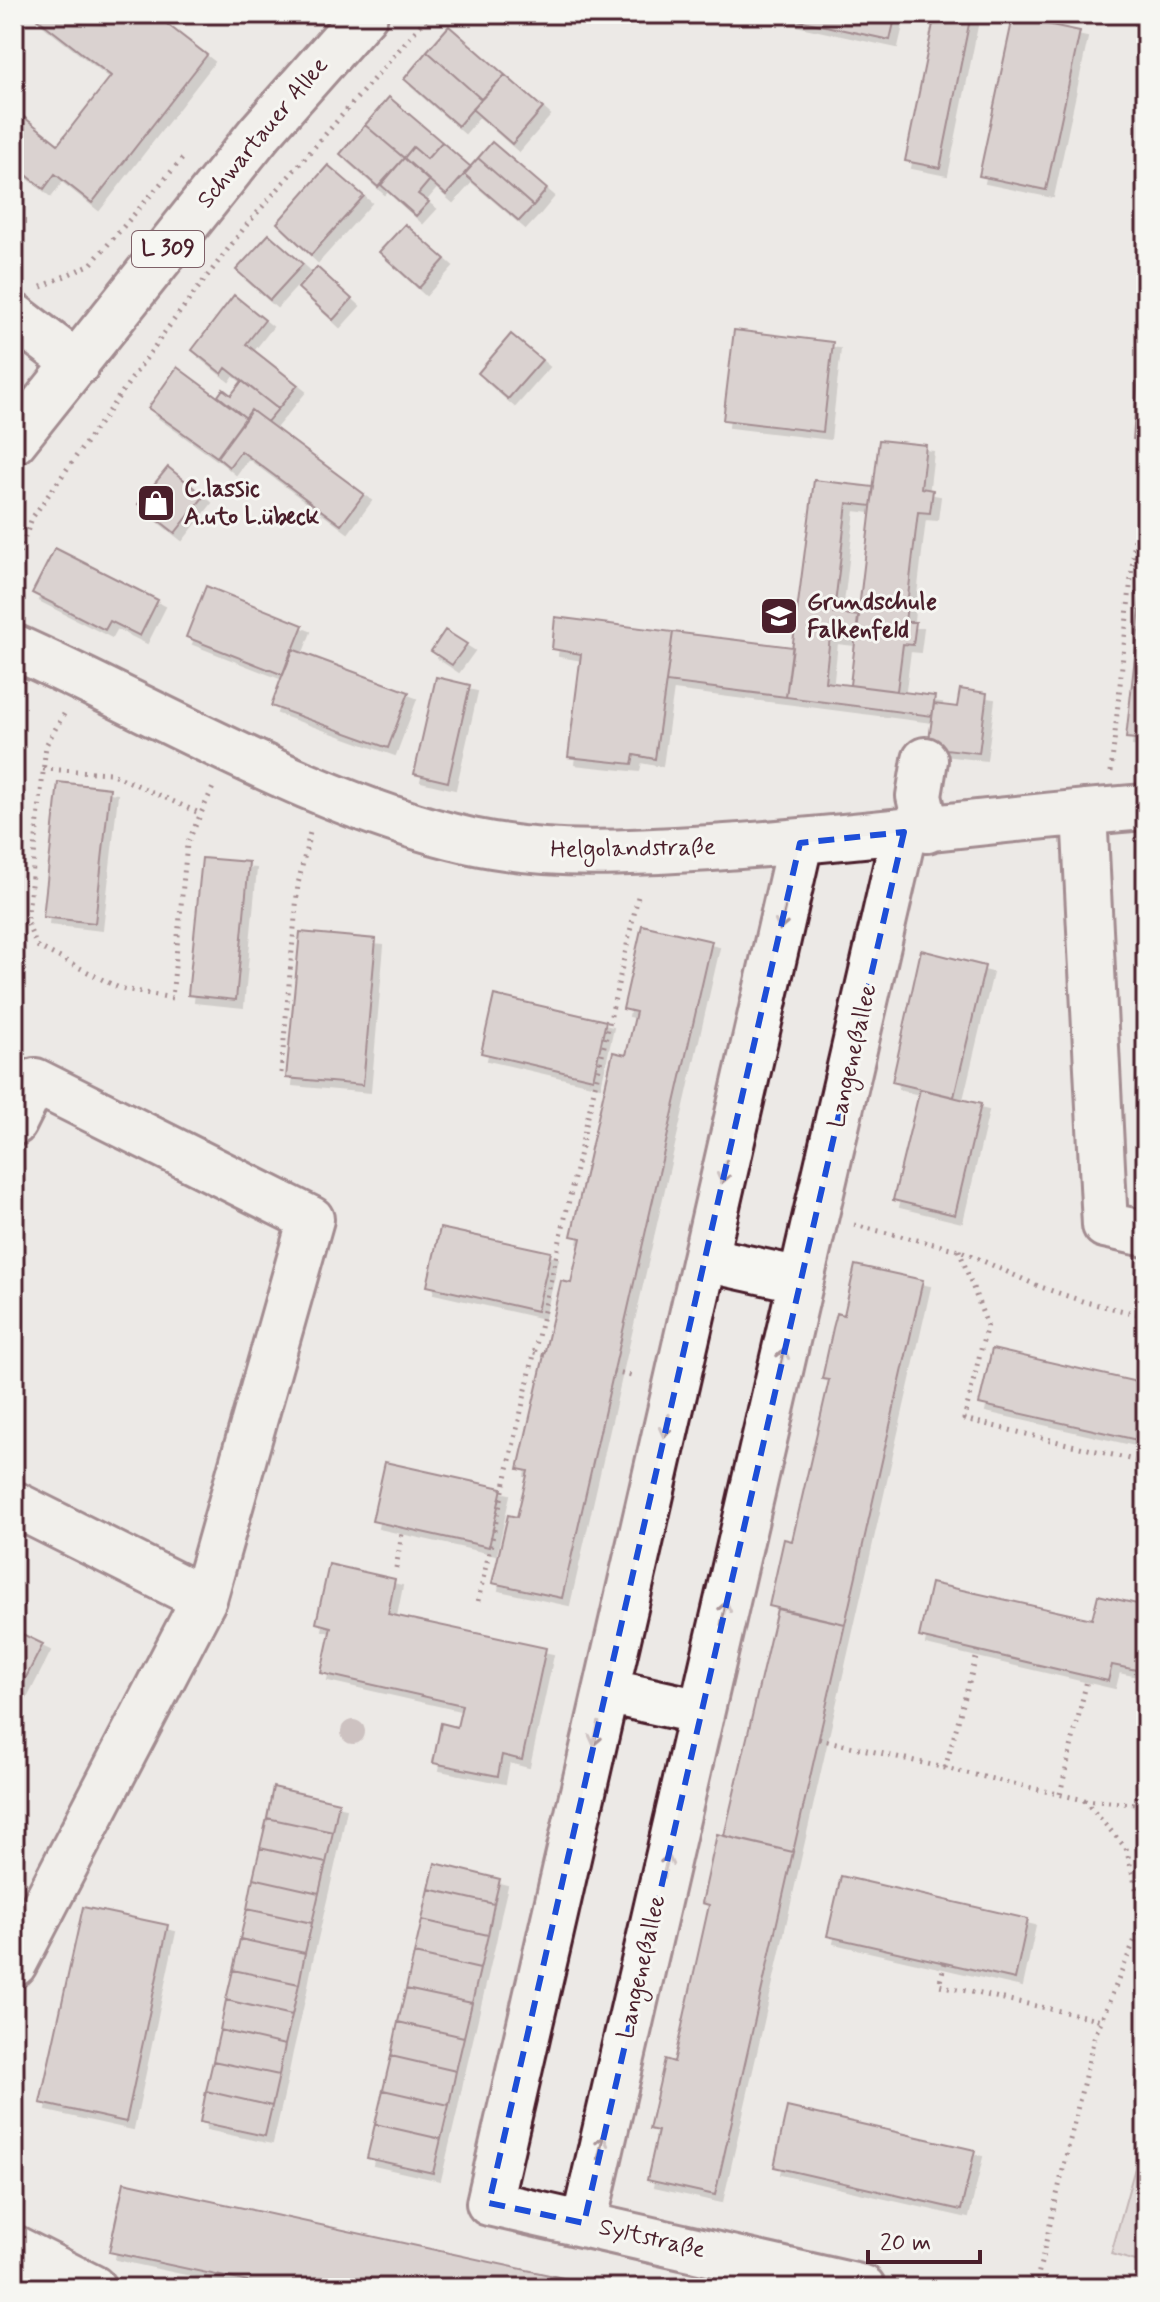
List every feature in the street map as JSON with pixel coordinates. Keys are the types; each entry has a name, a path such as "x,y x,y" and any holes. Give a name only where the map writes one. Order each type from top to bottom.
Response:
{"street":[{"name":"Schwartauer Allee","path":"14,441 259,134 365,14"},
{"path":"26,302 77,364"},
{"name":"Helgolandstraße","path":"14,647 319,789 470,841 567,855 648,852 800,843 1112,810"},
{"path":"915,831 925,760"},
{"path":"1112,810 1105,1225 1146,1234"},
{"name":"Langeneßallee","path":"584,2223 801,1280 915,831"},
{"path":"701,1712 606,1691 800,843"},
{"path":"14,1123 35,1081 311,1219 204,1599 14,1964"},
{"path":"705,1259 801,1280"},
{"path":"14,1504 204,1599"},
{"name":"Syltstraße","path":"606,1691 489,2203 863,2288"},
{"path":"14,2248 93,2288"}],"path":[{"path":"14,568 32,518 170,325 244,228 430,14"},
{"path":"26,302 91,264 185,157"},
{"path":"1112,810 1142,471"},
{"path":"85,679 46,745 27,923 37,946 119,988 172,998 187,844 199,813 232,750"},
{"path":"43,769 110,773 199,813"},
{"path":"281,1073 298,884 319,789"},
{"path":"478,1601 648,852"},
{"path":"816,1218 959,1250 1049,1290 1146,1316"},
{"path":"959,1250 987,1325 964,1419 1146,1463"},
{"path":"534,1352 544,1355"},
{"path":"396,1568 403,1528"},
{"path":"945,1768 978,1651"},
{"path":"1060,1794 1088,1676"},
{"path":"819,1739 1084,1800 1146,1805"},
{"path":"1035,2288 1094,2038 1145,1915 1126,1848 1084,1800"},
{"path":"945,1963 939,1985 1102,2020"}],"highlighted area":[{"path":"904,832 584,2223 489,2203 800,843"}],"shaded area":[{"path":"1146,2128 1146,2264 1111,2254"}],"building":[{"path":"31,14 154,14 207,55 92,203 55,174 44,189 14,165 15,110 58,144 111,76"},
{"path":"785,14 896,14 890,40 784,17"},
{"path":"935,14 971,14 940,168 905,161"},
{"path":"1013,17 1080,31 1046,190 979,176"},
{"path":"449,26 505,75 481,99 427,51"},
{"path":"427,51 481,99 458,126 404,79"},
{"path":"505,75 543,108 512,144 472,109"},
{"path":"389,97 442,142 427,159 413,147 404,158 365,125"},
{"path":"365,125 404,158 378,187 340,154"},
{"path":"442,142 471,167 446,195 404,158 413,147 427,159"},
{"path":"492,142 547,189 533,206 478,158"},
{"path":"404,158 429,181 418,194 429,202 416,216 381,185"},
{"path":"478,158 533,206 519,221 464,174"},
{"path":"328,165 364,196 311,255 277,223"},
{"path":"405,224 445,259 419,288 379,252"},
{"path":"269,234 303,264 270,300 236,270"},
{"path":"317,267 352,299 333,320 298,288"},
{"path":"1146,270 1146,440 1133,439"},
{"path":"234,295 265,320 246,344 298,385 278,409 226,368 222,374 192,350"},
{"path":"734,330 833,342 823,432 723,420"},
{"path":"511,334 542,360 508,399 478,373"},
{"path":"177,367 246,418 217,457 148,408"},
{"path":"242,381 278,409 267,422 251,410 246,418 218,396 223,389 231,395"},
{"path":"251,410 364,494 341,525 241,451 229,467 217,457"},
{"path":"879,440 926,445 921,488 933,490 930,513 918,512 905,622 916,622 913,645 903,644 897,691 850,685"},
{"path":"168,467 204,496 175,533 138,504"},
{"path":"814,480 874,487 871,506 847,503 834,613 859,616 856,639 830,636 825,682 935,696 932,716 786,697"},
{"path":"55,548 158,600 140,636 110,621 105,630 32,593"},
{"path":"1146,555 1146,648 1136,647"},
{"path":"206,586 303,625 283,675 186,637"},
{"path":"555,617 673,632 655,759 634,755 632,764 568,757 581,654 552,649"},
{"path":"445,630 467,644 452,665 431,651"},
{"path":"673,632 793,647 786,697 666,682"},
{"path":"1136,647 1146,648 1146,740 1126,738"},
{"path":"292,649 409,692 388,748 271,706"},
{"path":"436,677 470,685 448,782 414,774"},
{"path":"960,689 987,693 979,753 928,747 934,704 957,707"},
{"path":"58,782 110,788 95,923 43,917"},
{"path":"202,858 249,862 236,1000 188,995"},
{"path":"1146,900 1146,1008 1138,1007"},
{"path":"642,925 712,941 562,1598 492,1583 508,1515 517,1517 528,1471 518,1469 561,1281 571,1283 581,1238 571,1236 613,1052 626,1055 636,1012 623,1009"},
{"path":"300,932 376,939 363,1085 286,1078"},
{"path":"921,950 985,966 954,1097 892,1082"},
{"path":"494,995 606,1021 593,1079 481,1053"},
{"path":"920,1089 981,1104 955,1215 893,1200"},
{"path":"440,1228 551,1252 537,1311 427,1286"},
{"path":"855,1265 923,1280 845,1624 769,1606 784,1539 792,1541 829,1380 822,1379 833,1328 837,1313 844,1315"},
{"path":"992,1349 1146,1384 1146,1442 979,1404"},
{"path":"385,1462 502,1488 489,1547 372,1521"},
{"path":"329,1564 395,1579 388,1614 546,1648 522,1760 502,1755 498,1776 433,1763 441,1723 457,1727 462,1705 321,1673 331,1627 316,1623"},
{"path":"931,1583 1092,1619 1098,1595 1146,1606 1146,1672 1112,1665 1108,1681 919,1637"},
{"path":"777,1609 845,1624 793,1852 724,1836"},
{"path":"14,1630 43,1644 14,1701"},
{"path":"273,1787 339,1802 333,1832 267,1818"},
{"path":"267,1818 333,1832 326,1863 260,1848"},
{"path":"717,1834 793,1852 715,2195 647,2180 658,2131 649,2129 665,2059 674,2062 709,1905 702,1903"},
{"path":"260,1848 326,1863 319,1893 253,1878"},
{"path":"435,1863 500,1879 494,1904 429,1889"},
{"path":"841,1876 1028,1919 1015,1979 827,1936"},
{"path":"253,1878 319,1893 312,1923 247,1909"},
{"path":"429,1889 494,1904 488,1935 422,1920"},
{"path":"83,1907 168,1925 126,2122 40,2103"},
{"path":"247,1909 312,1923 305,1953 240,1939"},
{"path":"422,1920 488,1935 480,1969 414,1954"},
{"path":"240,1939 305,1953 299,1984 233,1970"},
{"path":"414,1954 480,1969 472,2003 406,1989"},
{"path":"233,1970 299,1984 292,2015 226,2000"},
{"path":"406,1989 472,2003 464,2037 398,2022"},
{"path":"226,2000 292,2015 285,2045 220,2030"},
{"path":"398,2022 464,2037 456,2071 391,2056"},
{"path":"220,2030 285,2045 279,2075 213,2061"},
{"path":"391,2056 456,2071 449,2105 383,2090"},
{"path":"213,2061 279,2075 272,2106 206,2091"},
{"path":"383,2090 449,2105 441,2139 375,2124"},
{"path":"206,2091 272,2106 265,2136 200,2122"},
{"path":"787,2107 975,2150 961,2210 774,2167"},
{"path":"375,2124 441,2139 433,2173 367,2158"},
{"path":"124,2182 609,2288 277,2288 109,2252"}],"place":[{"name":"C.lassic A.uto L.übeck","path":"156,503"},
{"name":"Grundschule Falkenfeld","path":"779,616"}]}
